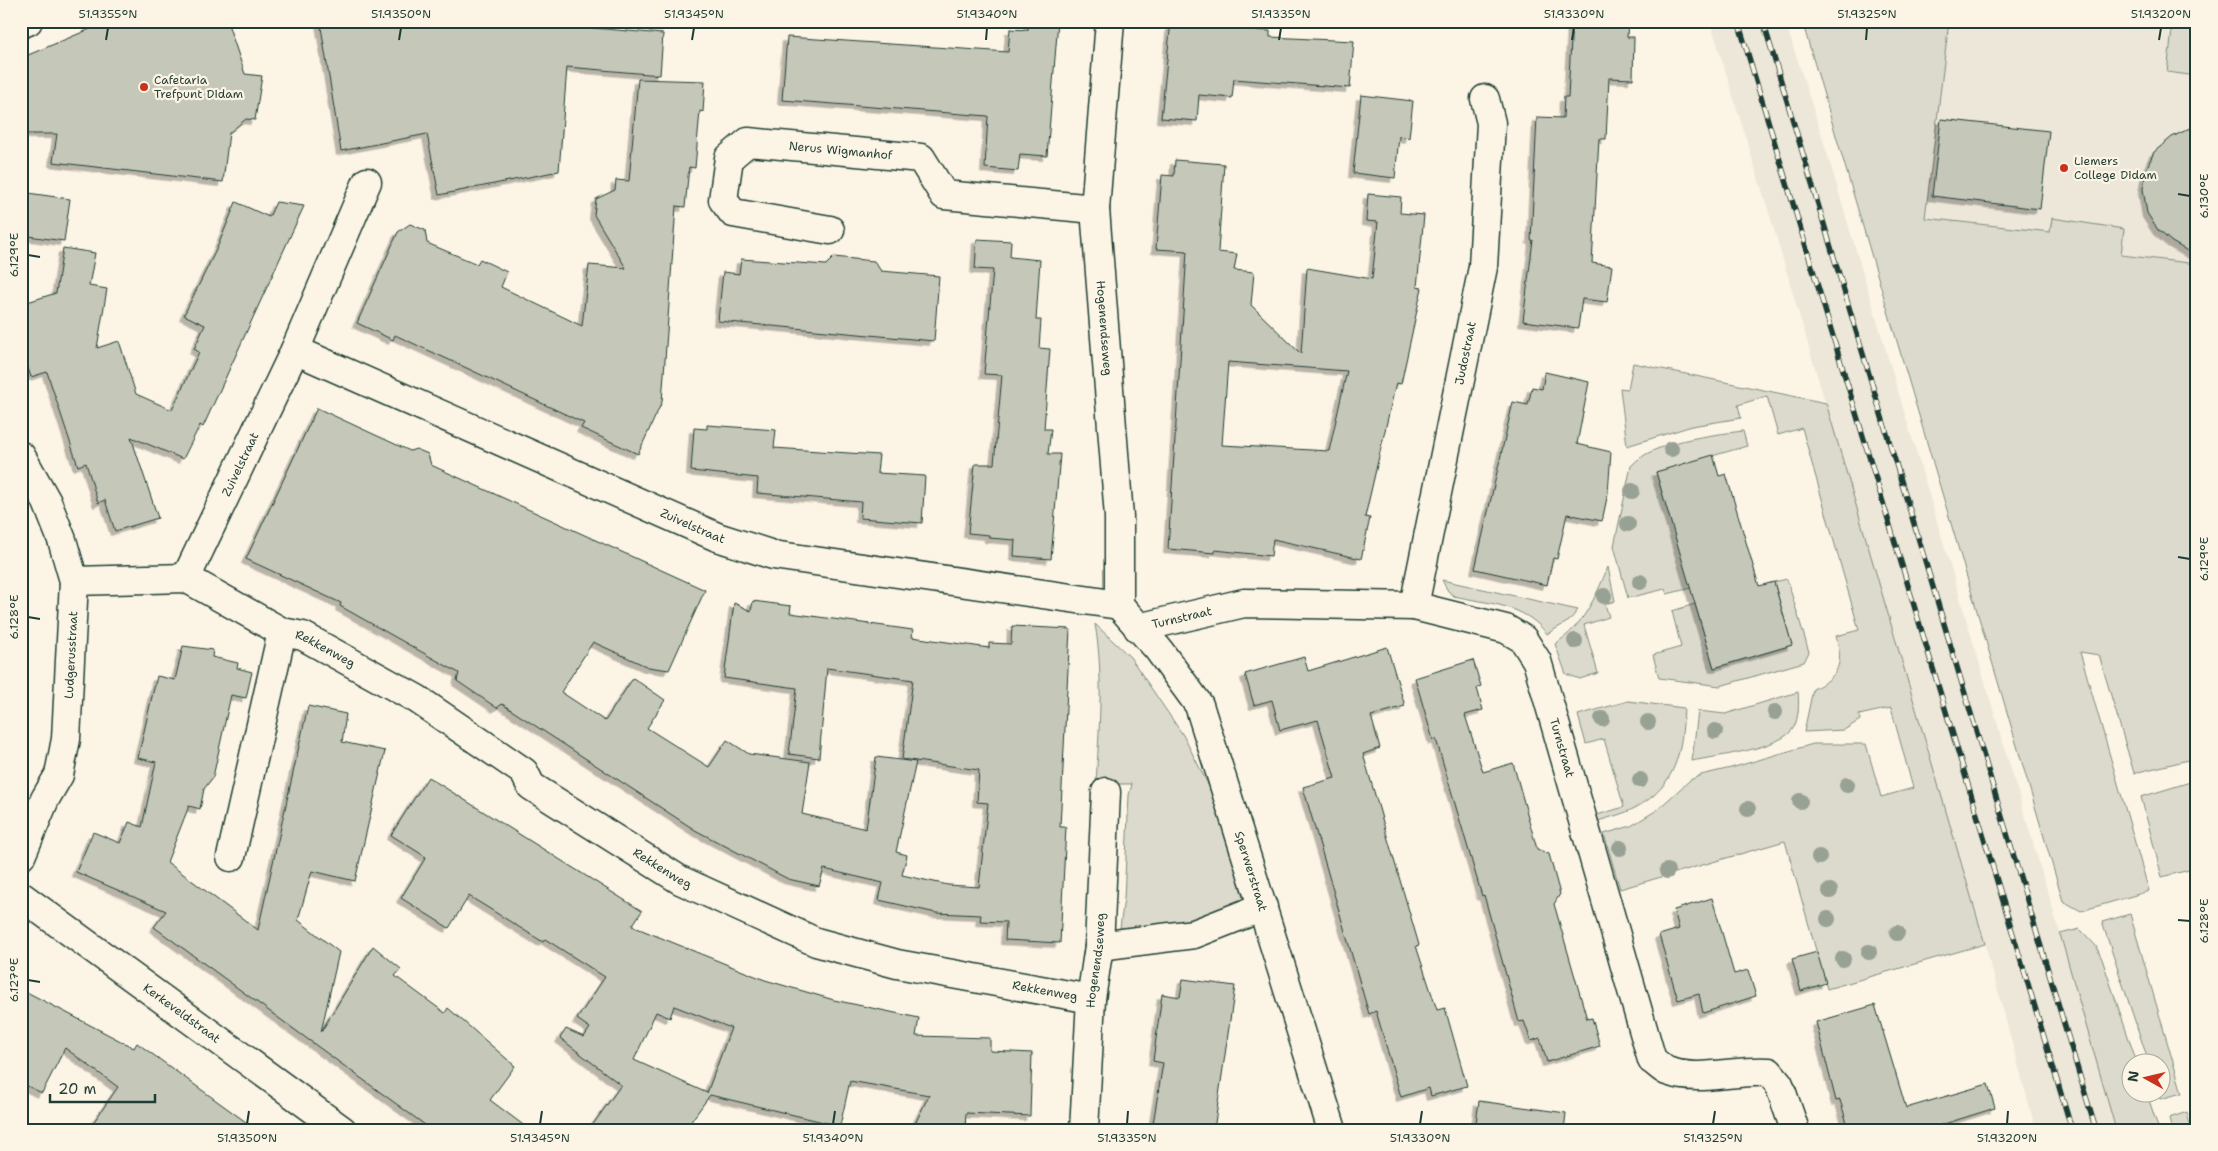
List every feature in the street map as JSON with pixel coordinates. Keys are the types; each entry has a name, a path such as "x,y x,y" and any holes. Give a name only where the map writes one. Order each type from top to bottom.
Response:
{"street":[{"path":"21,24 28,21"},
{"name":"Hogenendseweg","path":"1110,21 1095,209 1119,517 1119,605"},
{"name":"Judostraat","path":"1414,606 1483,267 1492,123 1485,99"},
{"name":"Nerus Wigmanhof","path":"830,230 733,212 723,200 729,158 748,142 921,158 944,195 1095,209"},
{"name":"Zuivelstraat","path":"186,578 295,350 368,182"},
{"name":"Zuivelstraat","path":"295,350 716,536 772,555 1119,605"},
{"name":"Ludgerusstraat","path":"21,456 47,502 62,540 74,581 66,738 59,775 45,799 21,856"},
{"path":"74,581 186,578"},
{"name":"Rekkenweg","path":"186,578 282,632 302,636 417,699 524,772 531,786 680,880 816,942 897,964 1092,999"},
{"name":"Turnstraat","path":"1138,628 1244,603 1414,606 1506,629 1523,639 1537,661 1652,1060 1666,1071 1688,1076 1751,1070 1769,1072 1779,1084 1795,1130"},
{"path":"1119,605 1138,628"},
{"name":"Sperwerstraat","path":"1138,628 1158,649 1199,705 1332,1130"},
{"name":"Rekkenweg","path":"232,858 282,632"},
{"name":"Hogenendseweg","path":"1084,1130 1092,999 1099,946 1106,792"},
{"name":"Kerkeveldstraat","path":"21,896 342,1130"},
{"path":"1099,946 1194,934 1263,907"}],"shaded area":[{"path":"1710,21 1785,21 1821,133 2060,933 2067,938 2126,1130 2036,1130 1985,944 1776,236"},
{"path":"1802,21 1949,21 1925,218 2050,232 2052,218 2124,229 2121,255 2197,264 2197,758 2134,773 2099,655 2080,652 2149,891 2081,911 2063,901"},
{"name":"Liemers College Didam","path":"1949,21 2197,21 2197,264 2121,255 2123,229 2053,219 2050,232 1924,218"},
{"path":"2173,22 2197,25 2197,76 2167,72"},
{"path":"1633,363 1826,403 1985,944 1827,989 1785,841 1620,889 1604,834 1631,826 1657,810 1690,780 1701,775 1813,744 1866,744 1881,797 1913,788 1891,708 1859,715 1860,720 1844,730 1804,732 1813,689 1829,680 1837,669 1839,654 1836,636 1859,630 1802,428 1778,435 1767,396 1738,405 1741,418 1692,426 1627,446 1620,388 1628,389"},
{"path":"1743,431 1747,446 1656,472 1691,588 1667,594 1665,589 1628,598 1614,546 1631,466 1641,457 1668,445 1699,437"},
{"path":"1608,567 1615,601 1605,604 1609,617 1584,625 1598,673 1580,679 1566,674 1555,644 1574,628 1588,610"},
{"path":"1787,579 1809,652 1804,662 1720,686 1659,678 1653,655 1681,647 1672,611 1695,604 1714,668 1792,645 1774,582"},
{"path":"1442,580 1578,610 1569,621 1547,634 1538,624 1517,611 1454,596 1448,591"},
{"path":"1095,624 1130,657 1183,735 1215,798 1229,841 1244,903 1184,922 1152,927 1120,928 1124,898 1129,795 1132,784 1096,784 1100,684"},
{"path":"1798,692 1797,719 1794,727 1787,735 1763,746 1692,761 1698,711 1725,714"},
{"path":"1628,701 1684,708 1679,753 1668,778 1649,799 1622,814 1598,821 1597,815 1624,807 1604,739 1586,744 1578,715"},
{"path":"2197,780 2197,868 2162,877 2141,797"},
{"path":"2130,914 2182,1093 2170,1096 2170,1054 2146,1054 2102,922"},
{"path":"2080,929 2096,946 2134,1054 2120,1054 2120,1104 2150,1104 2159,1130 2116,1130 2060,934"},
{"path":"2187,1112 2190,1124 2197,1122 2197,1130 2172,1130 2169,1118"}],"building":[{"path":"109,21 227,21 245,74 262,76 255,120 246,119 229,133 223,182 53,162 57,134 21,134 21,58"},
{"path":"320,21 571,21 570,26 663,34 660,75 567,67 559,171 439,195 427,134 341,151"},
{"path":"1028,21 1058,21 1047,156 1020,154 1018,171 985,168 988,116 782,100 787,37 1008,52 1010,29 1028,30"},
{"path":"1171,21 1249,21 1249,30 1270,31 1270,37 1354,41 1350,88 1234,79 1232,98 1199,95 1197,121 1161,118"},
{"path":"1572,21 1628,21 1627,37 1634,37 1633,79 1609,78 1606,139 1599,139 1592,263 1612,266 1607,302 1582,299 1578,328 1523,321 1533,240 1531,240 1537,117 1563,118 1564,97 1568,97"},
{"path":"638,79 705,81 703,112 700,111 695,168 689,167 685,207 676,206 662,402 638,454 581,428 584,423 458,364 395,335 393,340 357,323 398,232 410,224 425,230 427,243 477,264 480,259 507,272 501,287 582,326 589,265 626,268 594,215 596,199 615,190 616,180 629,181"},
{"path":"1361,95 1413,101 1409,138 1399,136 1395,178 1353,173"},
{"path":"1941,119 2049,131 2040,209 1932,196"},
{"path":"2197,125 2197,223 2193,254 2172,242 2158,230 2147,213 2143,189 2146,170 2154,152 2172,137"},
{"path":"1175,160 1224,164 1218,252 1237,254 1234,270 1254,272 1251,305 1301,354 1307,268 1372,279 1378,222 1366,221 1368,194 1401,197 1400,213 1424,215 1417,287 1422,288 1401,384 1396,383 1365,517 1370,518 1361,559 1273,539 1271,556 1215,550 1215,553 1168,549 1187,251 1156,249 1162,175 1174,176","holes":["1228,362 1347,371 1329,451 1222,445"]},
{"path":"21,192 70,199 64,241 21,235"},
{"path":"236,202 269,217 276,202 304,206 203,427 200,425 183,459 131,437 158,518 115,531 105,500 98,503 86,463 78,466 47,372 31,377 21,347 21,304 56,293 63,248 95,253 89,286 107,289 97,348 119,341 136,394 172,410 199,352 194,349 205,325 184,315 217,248"},
{"path":"977,239 1011,241 1010,257 1040,260 1036,320 1041,320 1039,348 1050,349 1044,429 1051,429 1048,454 1060,454 1051,559 1014,556 1015,540 989,538 989,535 968,533 975,464 994,464 1002,375 984,374 993,270 975,269"},
{"path":"834,257 874,261 881,271 939,276 934,341 718,321 723,272 739,274 741,259 826,265"},
{"path":"1545,372 1589,382 1577,444 1611,452 1608,493 1602,521 1567,514 1557,559 1553,558 1547,585 1475,569 1513,402 1528,405 1532,387 1542,389"},
{"path":"317,408 410,451 416,449 428,454 431,465 705,590 669,670 648,667 593,642 561,692 605,721 633,678 665,700 647,728 709,767 727,740 749,754 810,762 802,814 866,829 876,757 916,762 896,852 907,855 902,875 948,885 979,887 988,803 977,802 979,770 902,759 913,680 827,668 819,758 789,754 797,688 724,678 734,603 751,611 753,601 791,606 790,613 913,630 912,637 989,648 989,643 1011,644 1012,626 1070,629 1060,827 1066,827 1060,943 1005,940 1006,922 980,921 981,915 936,913 879,900 883,883 824,869 819,886 788,879 695,830 502,704 497,708 457,681 459,673 340,606 341,603 246,559"},
{"path":"707,425 776,430 774,448 879,455 877,473 925,476 922,523 860,518 861,502 757,493 758,478 691,471 694,428 707,429"},
{"path":"1713,455 1719,476 1726,474 1759,586 1774,582 1792,645 1714,668 1656,472"},
{"path":"183,646 213,650 212,657 238,663 237,668 252,672 246,698 231,695 213,777 204,789 200,809 189,806 167,862 258,930 308,706 346,714 342,742 385,751 355,881 312,871 298,920 339,952 321,1032 373,946 401,969 395,976 445,1013 448,1008 515,1066 490,1100 530,1130 432,1130 154,927 166,911 76,872 93,832 120,843 129,822 142,827 156,762 138,758 150,705 157,676 175,680"},
{"path":"1387,647 1405,706 1371,716 1380,748 1363,754 1419,945 1416,946 1437,1010 1445,1008 1467,1086 1431,1096 1429,1088 1401,1097 1376,1011 1369,1014 1303,787 1335,778 1318,720 1280,730 1272,700 1254,705 1245,674 1304,657 1308,671"},
{"path":"1473,660 1481,686 1477,688 1483,710 1465,715 1483,772 1513,763 1537,849 1549,854 1560,894 1554,904 1587,1019 1592,1018 1600,1046 1547,1062 1540,1038 1531,1041 1524,1021 1519,1022 1484,895 1482,896 1436,739 1433,740 1415,678"},
{"path":"428,777 642,911 632,926 765,980 834,1000 919,1018 916,1036 990,1038 990,1051 1032,1053 1030,1116 966,1113 965,1130 912,1130 929,1095 850,1081 840,1126 710,1095 685,1130 589,1130 621,1085 560,1038 566,1029 584,1037 590,1028 577,1019 605,977 545,939 543,942 469,896 449,928 401,898 426,857 391,835","holes":["674,1006 731,1028 707,1093 634,1060 656,1012 670,1018"]},
{"path":"1712,898 1734,974 1748,970 1756,996 1703,1013 1699,994 1678,1000 1659,935 1679,929 1674,910"},
{"path":"1817,952 1826,983 1801,991 1792,959"},
{"path":"1183,979 1235,986 1214,1130 1152,1130 1163,1063 1153,1061 1162,994 1180,997"},
{"path":"21,989 134,1048 137,1043 257,1130 88,1130 118,1087 65,1048 42,1093 21,1083"},
{"path":"1875,1005 1906,1108 1988,1084 1995,1108 1925,1130 1849,1130 1840,1100 1836,1101 1816,1022"},
{"path":"1479,1101 1566,1113 1564,1130 1475,1130"}],"railway":[{"path":"1738,21 2072,1130"},
{"path":"1763,21 2096,1130"}],"place":[{"name":"Cafetaria Trefpunt Didam","path":"144,87"},
{"name":"Liemers College Didam","path":"2064,168"}]}
